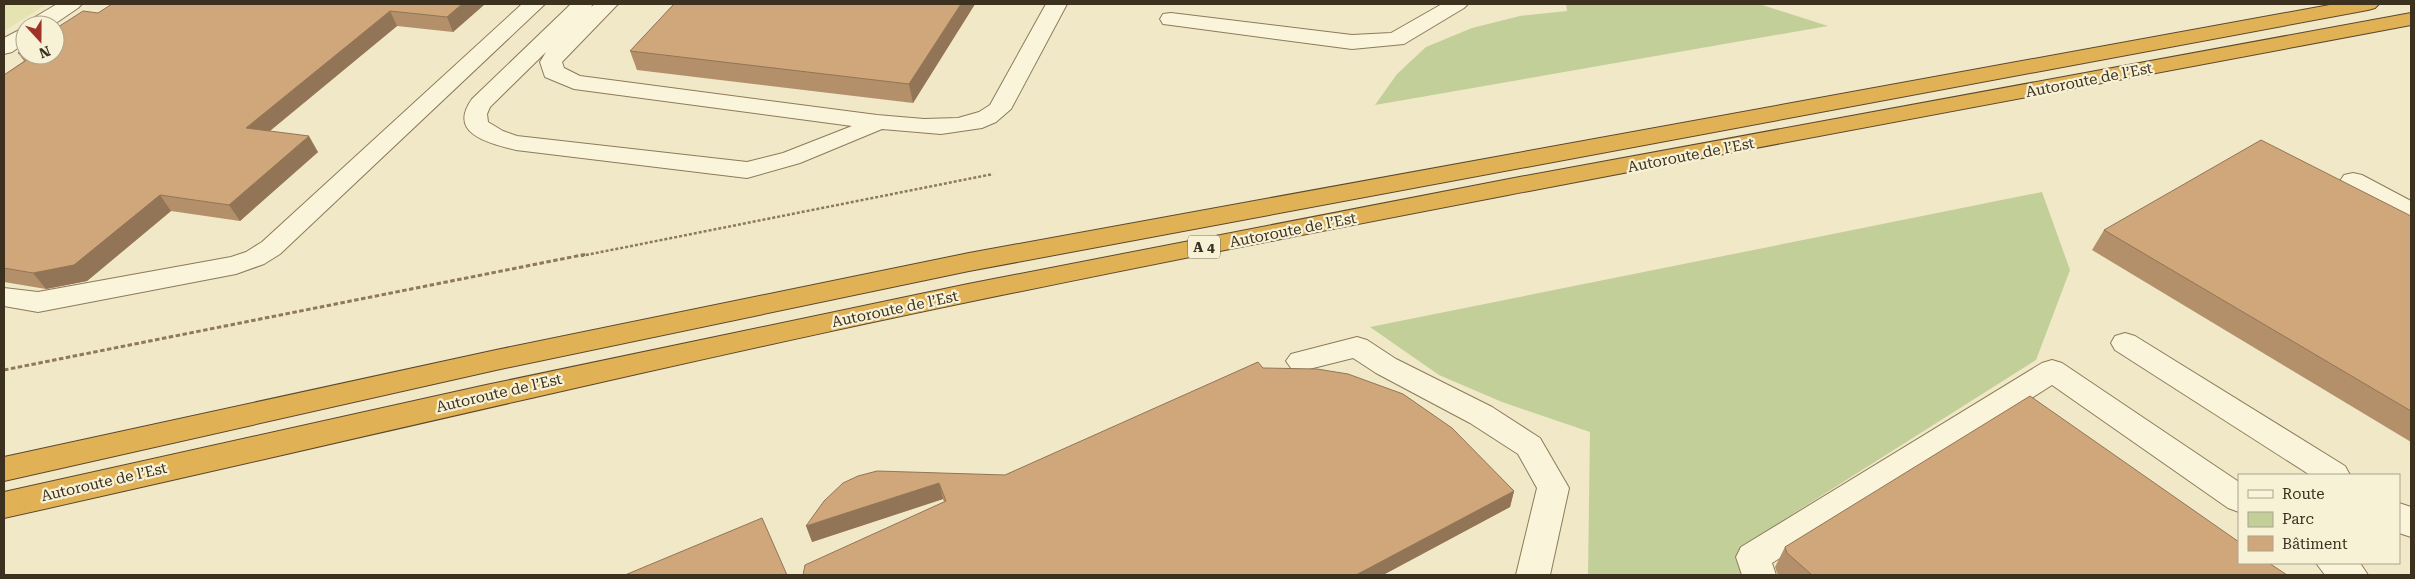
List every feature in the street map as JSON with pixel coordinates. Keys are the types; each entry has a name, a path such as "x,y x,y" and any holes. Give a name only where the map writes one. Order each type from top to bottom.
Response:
{"highway":[{"name":"Autoroute de l’Est","path":"4,469 486,362 969,262 2368,4"},
{"name":"Autoroute de l’Est","path":"4,505 551,381 980,291 1338,221 2411,19"}],"lane":[{"path":"54,15 72,4"},
{"path":"4,297 38,302 236,265 255,258 278,241 534,4"},
{"path":"583,4 480,104 475,123 483,131 516,143 747,170 773,166 857,133 877,122"},
{"path":"606,4 558,51 551,62 553,72 574,82 594,85 877,122 954,126 977,122 993,116 1000,109 1056,4"},
{"path":"1171,19 1352,42 1396,39 1458,4"},
{"path":"4,47 15,40"},
{"path":"2353,181 2411,210"},
{"path":"2125,343 2332,474"},
{"path":"1301,361 1357,347 1386,366 1481,415 1529,446 1553,488 1533,575"},
{"path":"1759,575 1753,556 2052,371 2238,498"},
{"path":"2400,517 2411,524"},
{"path":"2334,564 2351,575"}],"path":[{"path":"4,370 993,174"}],"shaded area":[{"path":"4,4 47,4 29,15 15,15 15,24 4,31"}],"green space":[{"path":"1566,4 1759,4 1828,26 1375,105 1397,74 1426,47 1472,28 1520,16 1567,11"},
{"path":"2042,192 2070,270 2036,360 1742,546 1749,575 1588,575 1590,432 1502,402 1439,375 1370,327"}],"building":[{"path":"112,4 462,4 447,17 390,11 246,128 309,136 229,205 160,195 74,265 33,273 4,268 4,75 19,65 65,65 65,23 83,11 98,13"},
{"path":"674,4 961,4 909,84 630,51"},
{"path":"2261,140 2411,216 2411,411 2104,230"},
{"path":"1258,362 1263,368 1317,369 1348,374 1403,394 1452,428 1514,491 1356,575 803,575 805,565 946,501 939,483 806,526 824,501 843,483 858,476 877,471 1005,475"},
{"path":"2030,396 2238,541 2238,564 2270,564 2287,575 1812,575 1787,553 1785,547"},
{"path":"762,518 787,575 625,575"}]}
